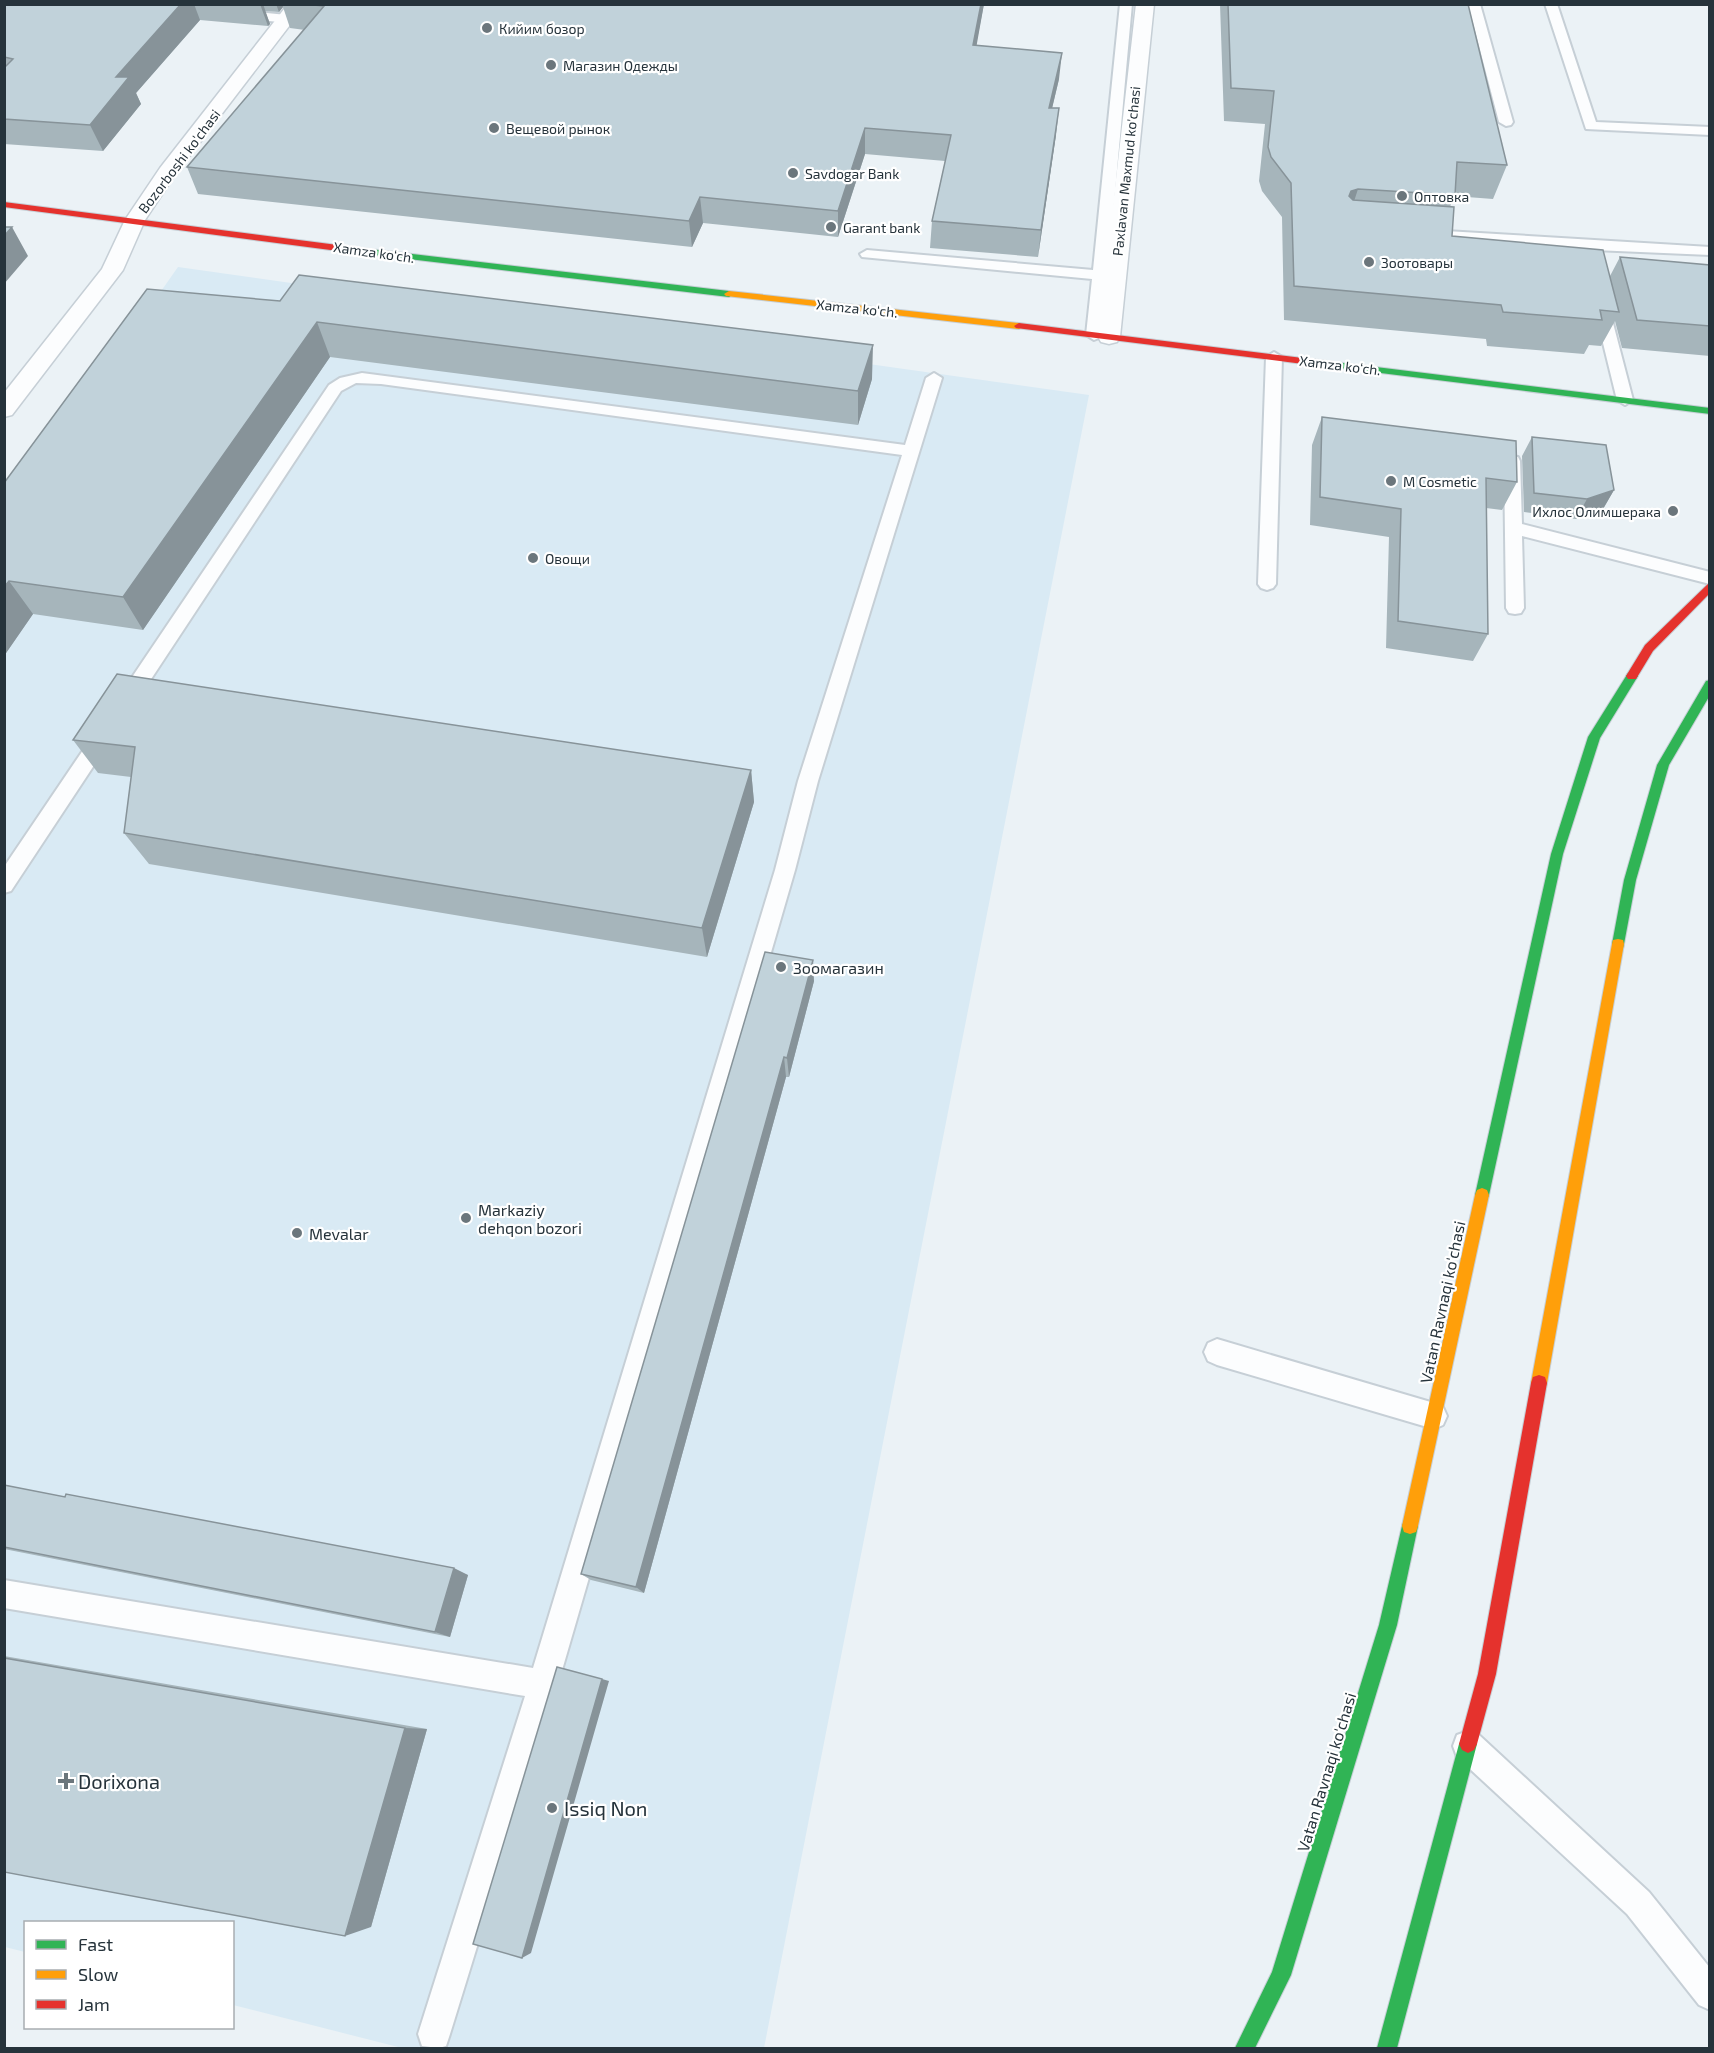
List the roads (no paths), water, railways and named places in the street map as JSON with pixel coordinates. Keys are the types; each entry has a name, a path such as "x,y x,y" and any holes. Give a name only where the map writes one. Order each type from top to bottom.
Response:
{"main road":[{"name":"Xamza ko‘ch.","path":"4,204 425,259 1101,336 1710,411"},
{"name":"Vatan Ravnaqi ko'chasi","path":"1245,2049 1281,1975 1388,1625 1557,854 1594,737 1649,648 1710,586"},
{"path":"1387,2049 1487,1674 1630,880 1663,765 1704,705 1710,684"}],"street":[{"name":"Paxlavan Maxmud ko'chasi","path":"1101,336 1145,4"},
{"name":"Bozorboshi ko'chasi","path":"4,410 112,270 135,220 167,172 293,12"}],"lane":[{"path":"1101,336 1099,275 1126,4"},
{"path":"1474,4 1506,122"},
{"path":"1551,4 1591,126 1710,131"},
{"path":"228,13 293,12"},
{"path":"1419,234 1710,251"},
{"path":"1586,245 1625,400"},
{"path":"867,254 1099,275"},
{"path":"1267,584 1274,357"},
{"path":"4,885 335,388 344,380 362,377 381,379 911,451"},
{"path":"435,2034 543,1684 775,904 808,781 934,378"},
{"path":"1512,453 1515,608"},
{"path":"1513,528 1710,578"},
{"path":"1216,1352 1434,1416"},
{"path":"4,1593 543,1684"},
{"path":"1468,1746 1638,1903 1710,1994"}],"place":[{"name":"Кийим бозор","path":"487,28"},
{"name":"Магазин Одежды","path":"551,65"},
{"name":"Вещевой рынок","path":"494,128"},
{"name":"Savdogar Bank","path":"793,173"},
{"name":"Оптовка","path":"1402,196"},
{"name":"Garant bank","path":"831,227"},
{"name":"Зоотовары","path":"1369,262"},
{"name":"M Cosmetic","path":"1391,481"},
{"name":"Ихлос Олимшерака","path":"1673,511"},
{"name":"Овощи","path":"533,558"},
{"name":"Зоомагазин","path":"781,967"},
{"name":"Markaziy dehqon bozori","path":"466,1218"},
{"name":"Mevalar","path":"297,1233"},
{"name":"Dorixona","path":"66,1781"},
{"name":"Issiq Non","path":"552,1808"}]}
